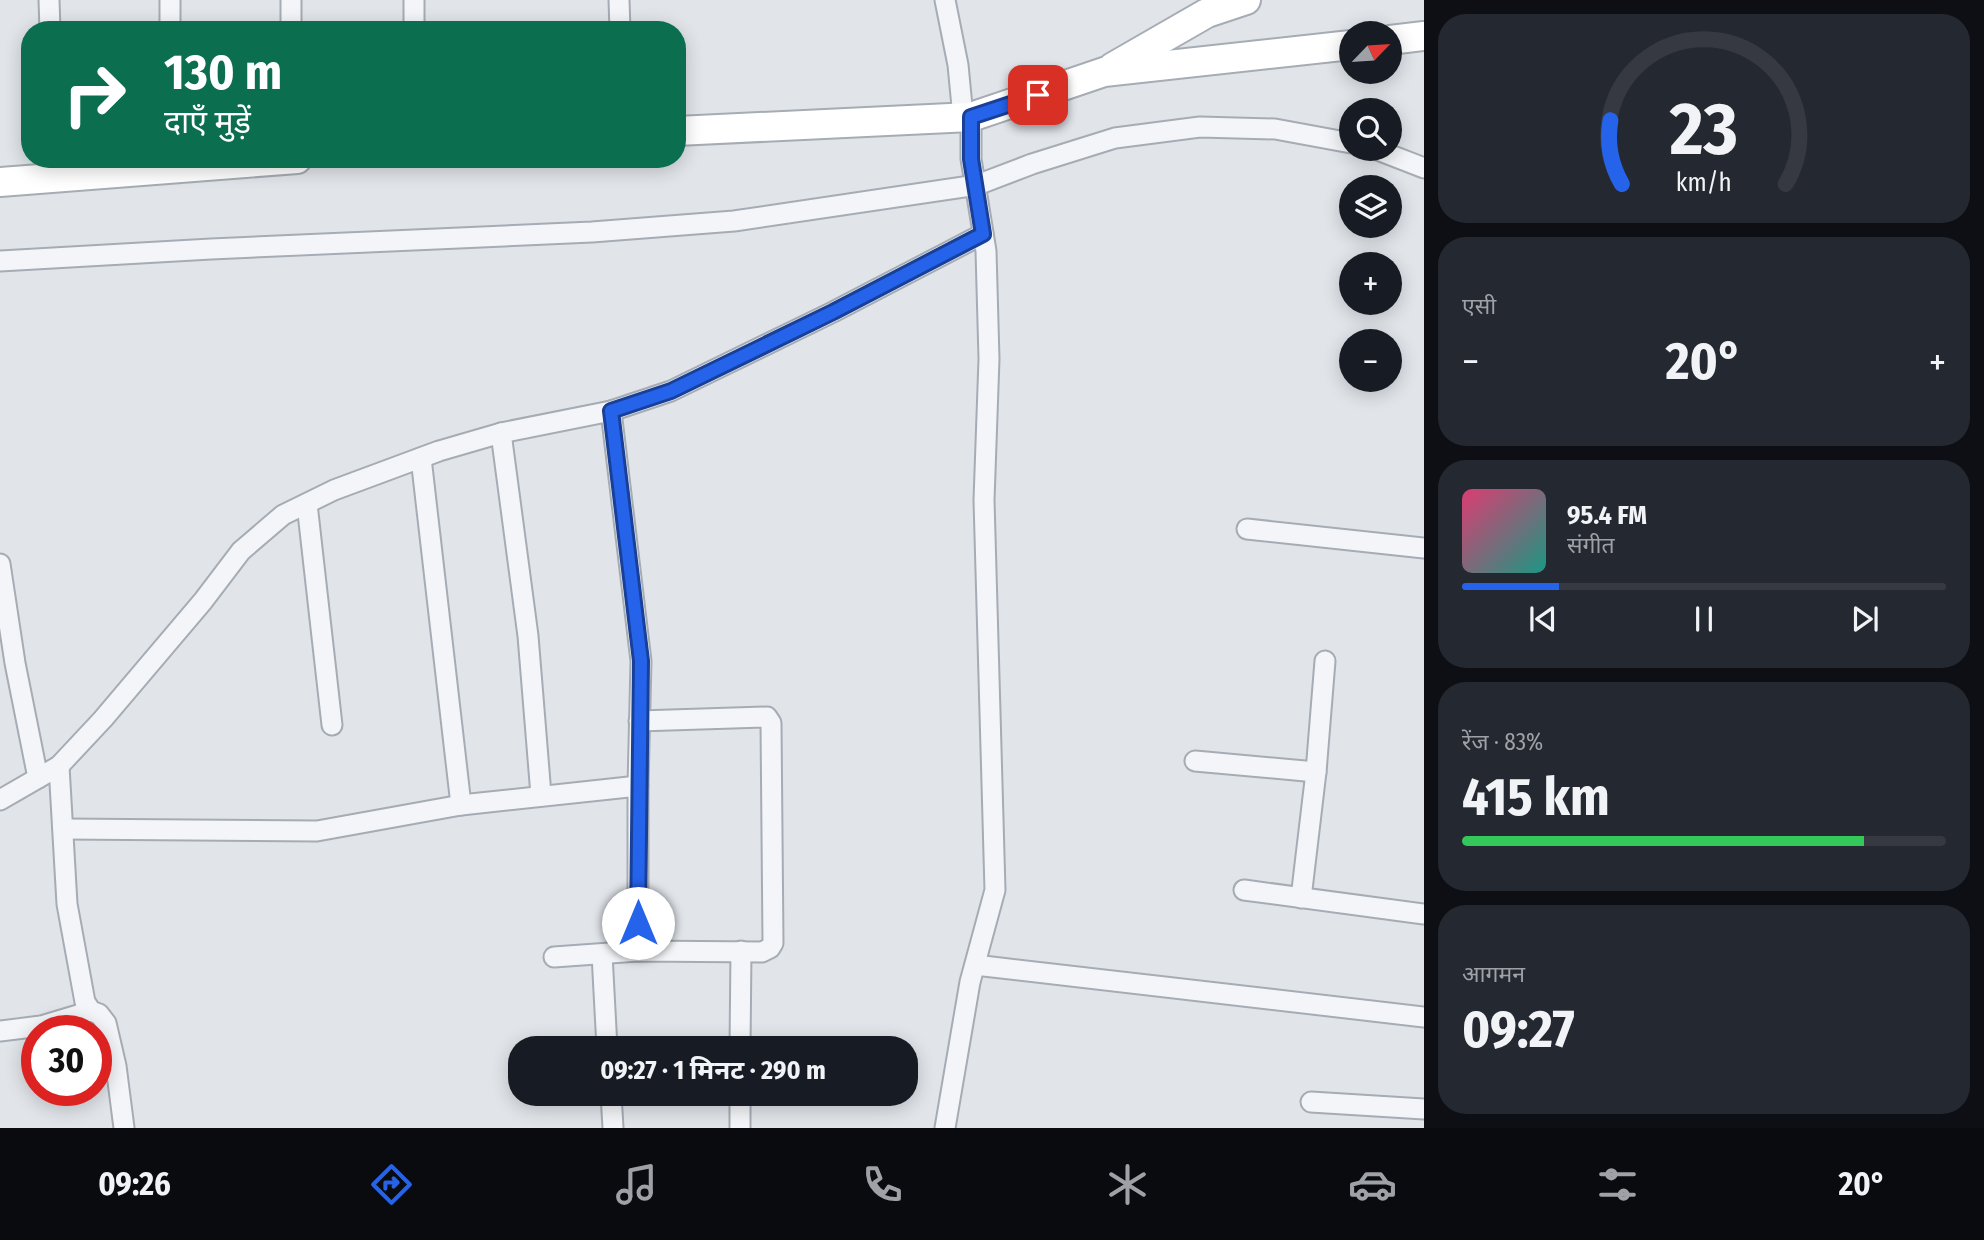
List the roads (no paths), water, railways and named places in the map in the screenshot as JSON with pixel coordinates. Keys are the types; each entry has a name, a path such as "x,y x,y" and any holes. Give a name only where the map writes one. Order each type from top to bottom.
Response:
{"street":[{"path":"49,0 50,21"},
{"path":"170,0 170,21"},
{"path":"291,0 291,21"},
{"path":"414,0 414,21"},
{"path":"619,0 620,21"},
{"path":"945,0 967,117 986,251 989,359 984,500 995,890 975,965 945,1128"},
{"path":"686,131 967,117 1104,72 1207,13 1247,0"},
{"path":"1402,39 1424,36"},
{"path":"1104,72 1339,46"},
{"path":"0,261 592,232 734,221 977,185 1032,163 1115,138 1200,127 1275,129 1339,141"},
{"path":"1402,160 1424,169"},
{"path":"0,182 52,169 76,168"},
{"path":"0,800 59,766 186,622 241,551 283,515 334,490 421,458 502,433 611,411 671,391 833,312 983,234"},
{"path":"611,411 641,661 638,951"},
{"path":"502,433 528,636 541,795"},
{"path":"421,458 461,805"},
{"path":"307,504 332,725"},
{"path":"1247,529 1424,548"},
{"path":"0,564 15,663 38,778"},
{"path":"1301,898 1316,772 1325,661"},
{"path":"554,957 638,951 762,952 773,943 771,723 767,717 639,721"},
{"path":"1195,761 1316,772"},
{"path":"59,766 67,904 85,1002 91,1011 99,1014 106,1023 116,1066 124,1128"},
{"path":"62,829 209,828 317,831 461,805 638,786"},
{"path":"1244,890 1424,914"},
{"path":"740,1036 741,951"},
{"path":"602,954 606,1036"},
{"path":"975,965 1424,1017"},
{"path":"0,1031 41,1026 91,1011"},
{"path":"1311,1102 1424,1109"},
{"path":"612,1106 613,1128"},
{"path":"740,1106 740,1128"}]}
